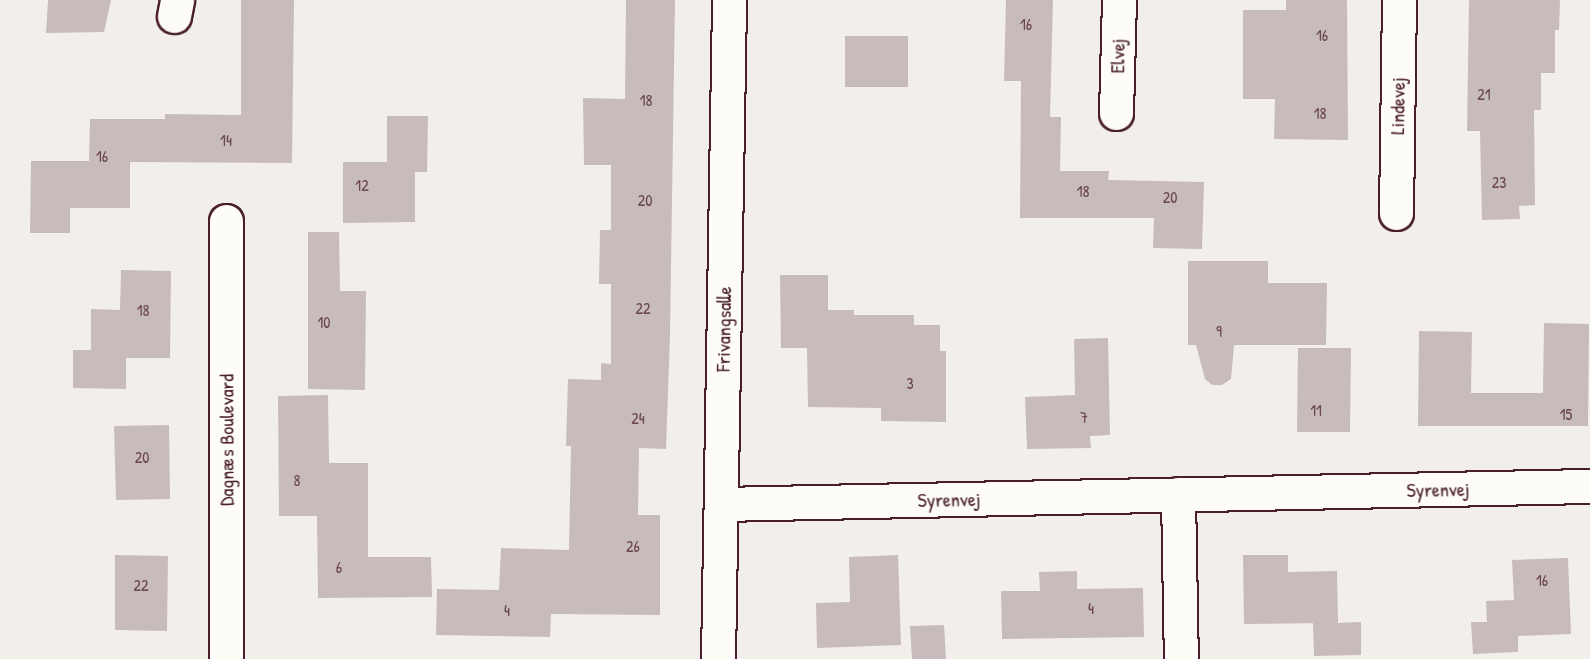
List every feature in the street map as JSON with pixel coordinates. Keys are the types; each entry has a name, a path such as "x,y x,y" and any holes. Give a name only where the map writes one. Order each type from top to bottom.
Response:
{"street":[{"name":"Frivangsalle","path":"718,659 729,0"},
{"name":"Elvej","path":"1116,112 1119,0"},
{"name":"Lindevej","path":"1396,213 1399,0"},
{"name":"Dagnæs Boulevard","path":"226,221 226,659"},
{"name":"Syrenvej","path":"721,504 1590,486"},
{"path":"1178,494 1181,659"}],"building":[{"path":"48,0 111,0 104,32 46,33"},
{"path":"241,0 294,0 292,163 130,162 130,208 70,208 70,233 30,233 31,161 89,161 90,119 165,119 165,114 241,115"},
{"path":"626,0 675,0 666,449 639,448 638,515 660,515 660,615 551,614 550,637 436,635 437,589 499,590 501,548 569,550 571,446 566,446 568,379 601,380 601,363 611,364 611,284 599,284 600,230 611,230 611,165 584,165 583,98 625,99"},
{"path":"1006,0 1053,0 1050,117 1061,117 1060,171 1109,171 1108,180 1204,182 1202,249 1153,248 1154,218 1020,218 1021,81 1004,81"},
{"path":"1286,0 1347,0 1348,140 1274,139 1275,99 1243,99 1243,10 1286,10"},
{"path":"1469,0 1560,0 1559,30 1555,30 1555,73 1541,73 1541,110 1534,110 1535,205 1519,206 1520,219 1482,220 1480,131 1467,131"},
{"path":"845,36 908,36 908,87 845,87"},
{"path":"387,116 428,116 427,172 415,172 415,222 343,223 343,162 387,162"},
{"path":"308,232 339,232 340,291 366,291 365,390 308,389"},
{"path":"1188,261 1268,261 1268,283 1327,283 1326,345 1234,345 1231,379 1222,385 1212,385 1205,379 1196,345 1188,345"},
{"path":"121,270 171,271 170,358 126,358 126,389 73,388 73,350 91,350 91,309 120,310"},
{"path":"780,275 828,275 828,310 854,310 854,315 914,315 914,325 940,325 940,351 946,351 946,422 881,421 881,408 808,407 807,348 781,348"},
{"path":"1544,323 1589,324 1588,426 1418,426 1419,331 1472,332 1471,393 1543,393"},
{"path":"1108,338 1110,435 1090,436 1091,448 1027,449 1025,397 1075,395 1074,339"},
{"path":"1298,348 1351,348 1350,432 1297,432"},
{"path":"328,395 329,463 368,463 368,557 431,557 432,597 318,598 317,516 279,516 278,396"},
{"path":"169,425 170,499 116,500 114,426"},
{"path":"115,555 168,556 167,631 115,630"},
{"path":"898,555 901,645 817,648 816,603 850,602 849,557"},
{"path":"1243,555 1288,555 1288,572 1337,571 1338,623 1361,622 1361,655 1314,656 1313,623 1244,624"},
{"path":"1568,558 1571,634 1518,636 1518,652 1473,654 1471,622 1487,622 1486,601 1514,600 1512,560"},
{"path":"1077,571 1077,589 1143,588 1144,637 1002,639 1001,591 1040,591 1039,572"},
{"path":"944,625 946,659 912,659 910,626"}]}
